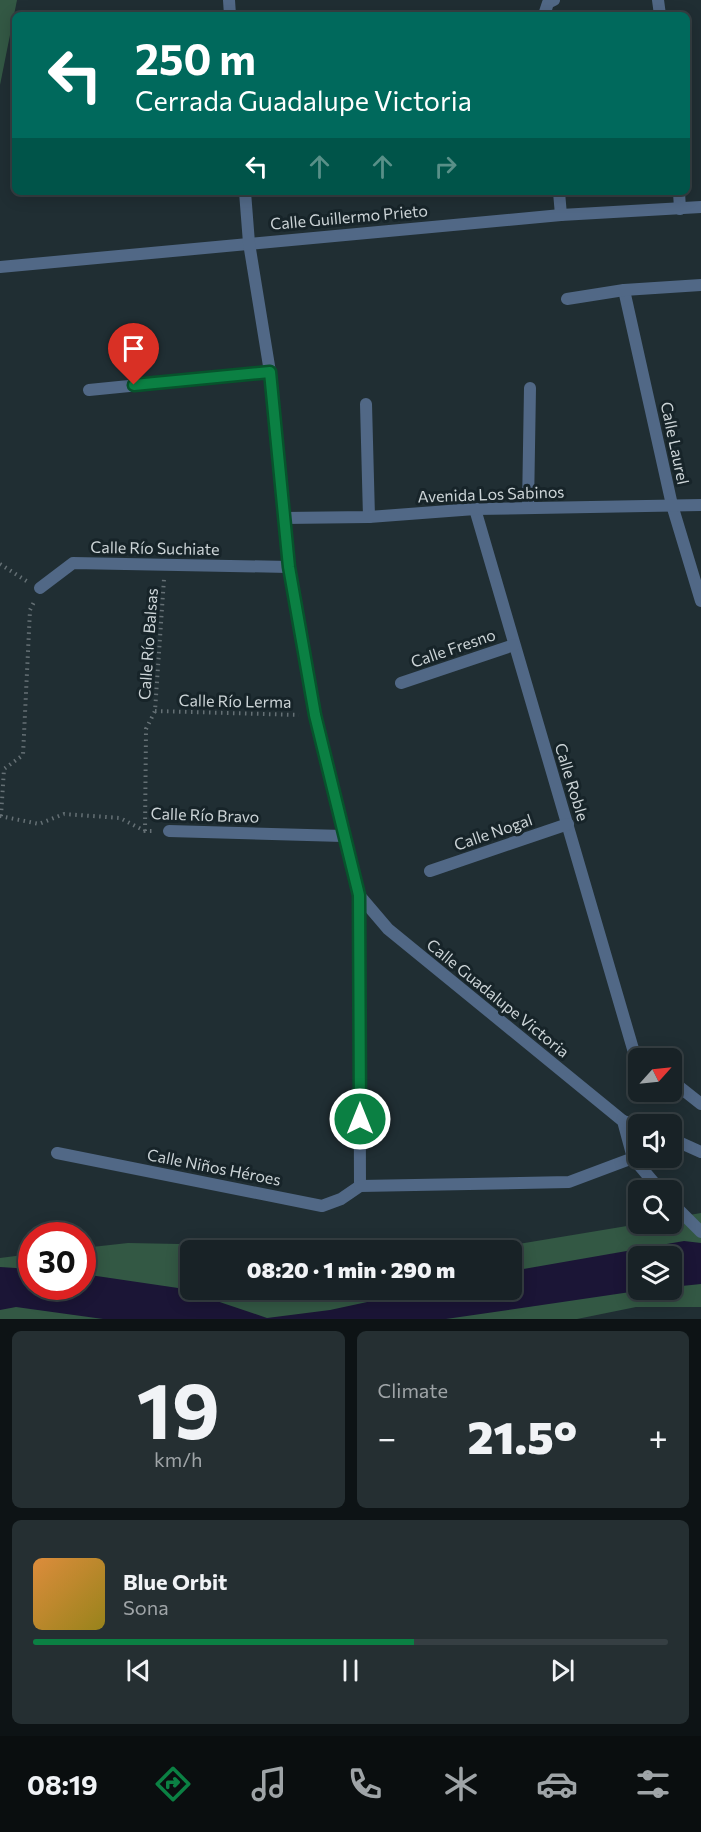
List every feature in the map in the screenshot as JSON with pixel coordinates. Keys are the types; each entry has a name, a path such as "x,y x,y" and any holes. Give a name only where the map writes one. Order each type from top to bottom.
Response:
{"street":[{"name":"Calle Guadalupe Victoria","path":"245,195 249,243 270,372 289,567 315,715 359,895 360,1186"},
{"path":"559,195 561,215"},
{"path":"679,195 680,209"},
{"name":"Calle Guillermo Prieto","path":"0,267 561,215 701,207"},
{"path":"567,299 624,290 701,285"},
{"name":"Calle Laurel","path":"624,290 672,505 701,601"},
{"path":"89,390 270,372"},
{"path":"528,507 530,388"},
{"path":"366,404 369,517"},
{"name":"Avenida Los Sabinos","path":"283,518 369,517 528,507 701,505"},
{"name":"Calle Roble","path":"475,509 633,1048"},
{"name":"Calle Río Suchiate","path":"40,588 73,563 289,567"},
{"name":"Calle Fresno","path":"401,683 514,645"},
{"name":"Calle Nogal","path":"430,871 568,824"},
{"name":"Calle Río Bravo","path":"169,831 343,836"},
{"name":"Calle Guadalupe Victoria","path":"359,895 388,929 622,1121"},
{"path":"682,1089 701,1104"},
{"path":"628,1122 622,1121 628,1141"},
{"path":"682,1143 701,1152"},
{"name":"Calle Niños Héroes","path":"57,1152 322,1206 341,1199 360,1186"},
{"path":"360,1186 569,1182 628,1160"},
{"path":"641,1168 652,1180"},
{"path":"682,1212 701,1232"}],"path":[{"path":"0,564 40,588 30,610 23,755 4,769 1,816"},
{"name":"Calle Río Balsas","path":"145,831 146,729 155,711 165,565"},
{"name":"Calle Río Lerma","path":"155,711 315,715"},
{"name":"Calle Río Bravo","path":"1,816 39,824 64,814 120,818 145,831 169,831"}],"green space":[{"path":"0,0 17,0 15,12 12,12 12,25 0,85"},
{"path":"701,1213 701,1307 636,1307 577,1319 0,1319 0,1258 18,1256 18,1300 96,1300 96,1247 128,1243 180,1244 180,1300 522,1300 522,1244 628,1226 628,1234 682,1234 682,1216"}],"shaded area":[{"path":"684,1241 701,1243 701,1284 682,1286 682,1246 655,1246"},
{"path":"628,1251 628,1292 446,1319 103,1319 16,1307 0,1310 0,1267 18,1268 18,1300 96,1300 96,1276 178,1288 180,1289 180,1300 214,1300 267,1318 330,1310 376,1300 522,1300 522,1269"}],"route":[{"path":"134,385 270,372 289,567 315,715 359,895 360,1119"}]}
